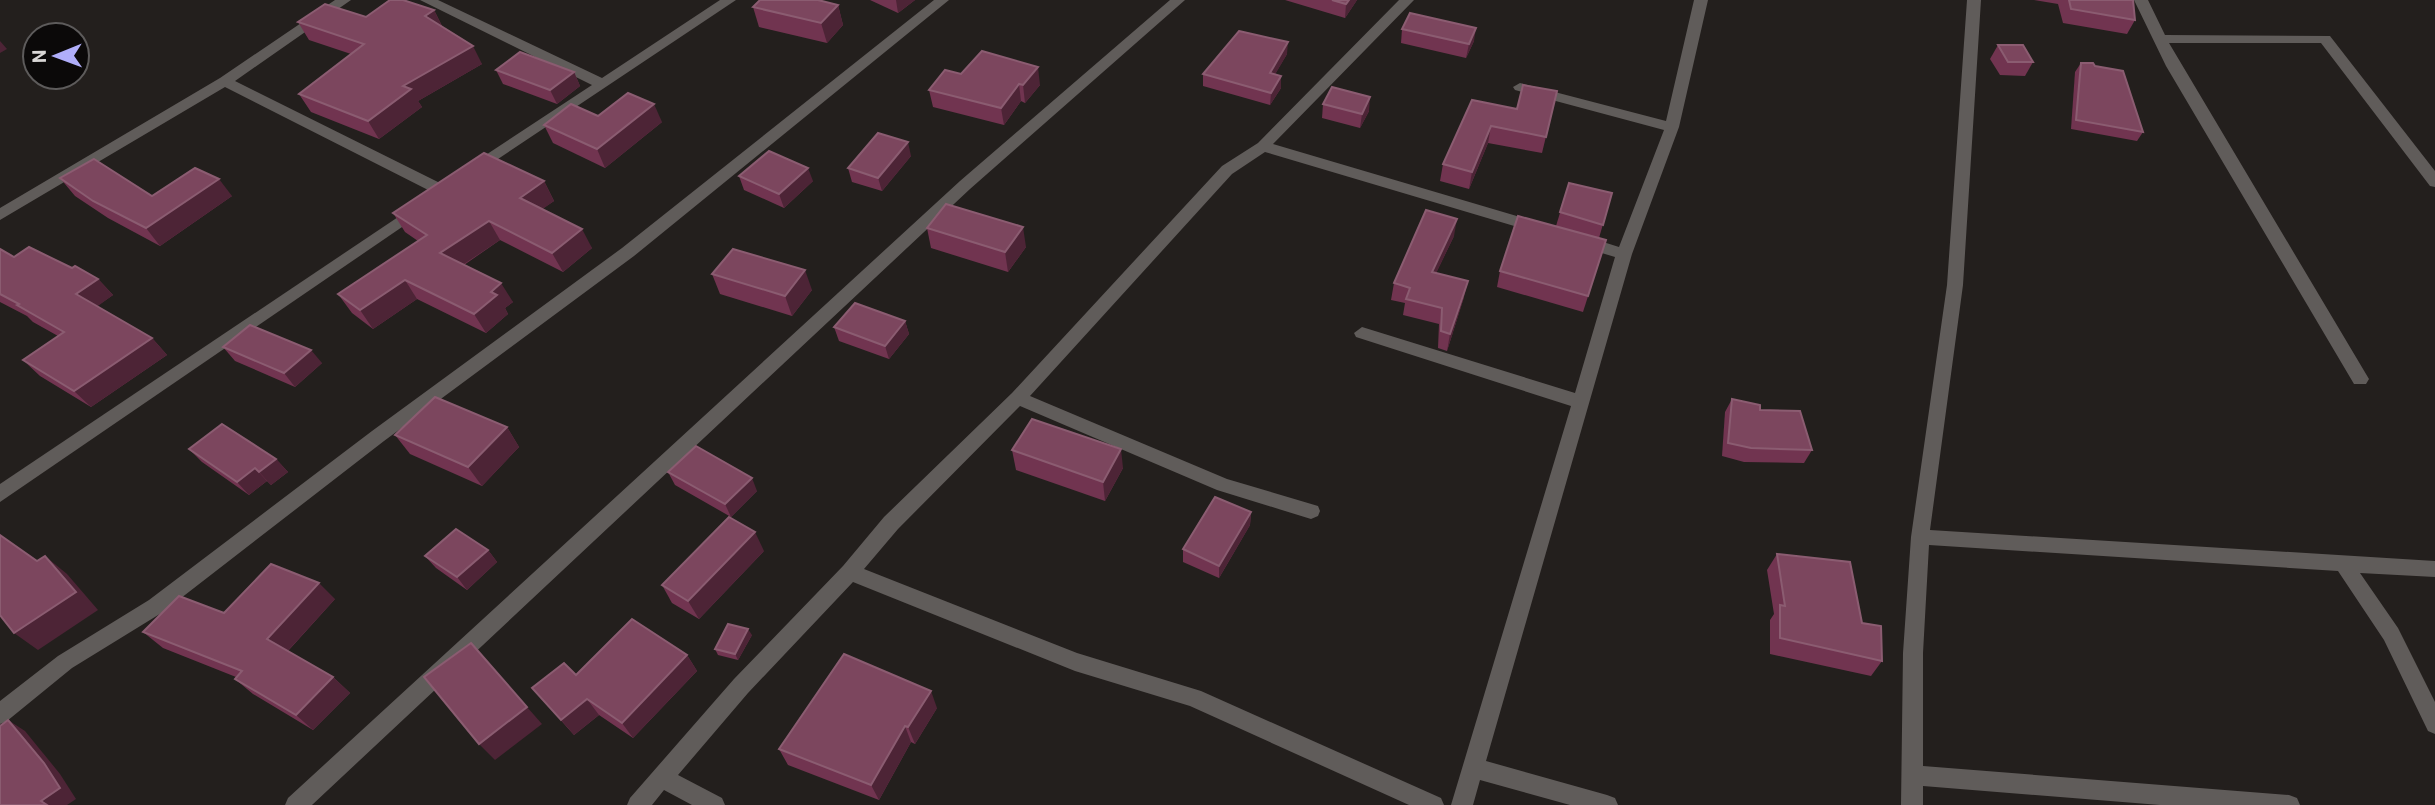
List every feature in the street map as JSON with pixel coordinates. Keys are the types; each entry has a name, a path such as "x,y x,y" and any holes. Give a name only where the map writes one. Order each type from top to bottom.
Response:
{"street":[{"path":"426,0 602,84"},
{"path":"0,494 443,191 729,0"},
{"path":"0,714 65,662 156,606 378,436 628,252 942,0"},
{"path":"296,805 965,185 1178,0"},
{"path":"638,805 741,686 850,572 891,523 1018,398 1227,170 1263,146 1407,0"},
{"path":"1462,805 1624,254 1672,127 1701,0"},
{"path":"1912,805 1913,653 1920,537 1955,285 1974,0"},
{"path":"2141,0 2158,39 2360,379"},
{"path":"0,215 225,81 331,2"},
{"path":"2158,39 2325,38 2435,182"},
{"path":"225,81 443,191"},
{"path":"1520,87 1672,127"},
{"path":"1263,146 1624,254"},
{"path":"1362,333 1564,398 1580,400"},
{"path":"1018,398 1223,485 1311,511"},
{"path":"1920,537 2213,554 2346,566 2435,569"},
{"path":"2346,566 2391,634 2435,724"},
{"path":"850,572 1075,662 1194,698 1433,805"},
{"path":"1475,768 1607,805"},
{"path":"1914,775 2290,805"},
{"path":"663,778 714,805"}],"building":[{"path":"390,0 403,0 434,10 425,16 473,46 403,86 411,89 368,121 299,94 364,44 298,22 325,4 366,17"},
{"path":"760,0 818,0 838,5 821,23 753,7"},
{"path":"1332,0 1349,0 1346,4"},
{"path":"2069,0 2133,0 2135,20 2071,9"},
{"path":"1410,13 1476,28 1469,44 1402,29"},
{"path":"1239,31 1288,42 1270,73 1281,76 1271,93 1203,74"},
{"path":"1998,45 2023,45 2033,62 2008,62"},
{"path":"982,51 1038,67 1023,85 1019,84 1001,108 929,90 945,70 961,74"},
{"path":"520,52 574,72 550,90 496,70"},
{"path":"2081,63 2093,63 2095,66 2123,71 2143,132 2076,120"},
{"path":"1523,85 1557,91 1546,137 1491,126 1472,172 1443,164 1472,100 1517,109"},
{"path":"1332,87 1370,97 1362,114 1323,104"},
{"path":"628,93 654,104 597,149 544,125 571,104 598,116"},
{"path":"878,133 908,142 878,178 848,168"},
{"path":"769,151 808,168 779,194 739,176"},
{"path":"484,153 544,181 520,198 582,229 552,253 489,221 440,253 501,283 491,292 497,295 474,314 405,280 360,310 338,294 427,235 393,213"},
{"path":"94,159 152,196 195,168 219,179 146,228 93,201 60,178"},
{"path":"1569,183 1612,193 1603,225 1560,212"},
{"path":"946,204 1023,227 1005,252 927,228"},
{"path":"1426,210 1457,219 1432,272 1468,281 1450,334 1441,331 1442,308 1406,299 1410,288 1394,283"},
{"path":"1518,216 1606,240 1588,296 1500,271"},
{"path":"29,247 72,268 75,266 98,279 76,294 152,338 74,391 23,360 64,332 0,294 0,249 14,257"},
{"path":"733,249 805,270 785,296 712,274"},
{"path":"855,303 905,321 885,346 834,327"},
{"path":"250,325 311,350 284,373 223,347"},
{"path":"435,397 507,427 468,467 395,435"},
{"path":"1732,399 1760,405 1760,410 1800,411 1812,450 1751,448 1728,443"},
{"path":"1032,419 1121,449 1103,482 1012,450"},
{"path":"222,424 276,459 259,472 255,468 237,482 189,449"},
{"path":"696,446 752,478 725,504 668,472"},
{"path":"1215,497 1251,512 1219,566 1183,549"},
{"path":"729,517 755,532 688,601 662,585"},
{"path":"456,529 488,550 457,577 425,556"},
{"path":"0,535 37,561 45,556 76,592 14,633 0,615"},
{"path":"1777,554 1850,562 1862,623 1881,626 1882,661 1780,638 1780,605 1785,606"},
{"path":"271,564 319,583 267,639 333,677 296,715 235,679 242,671 143,632 179,596 224,613"},
{"path":"632,619 687,655 622,723 587,699 561,720 532,688 564,663 576,675"},
{"path":"728,624 748,629 735,654 715,649"},
{"path":"471,643 527,707 479,744 424,677"},
{"path":"844,654 931,691 908,727 905,726 871,785 779,749"},
{"path":"8,720 44,763 60,788 41,801 47,805 0,805 0,726"}]}
